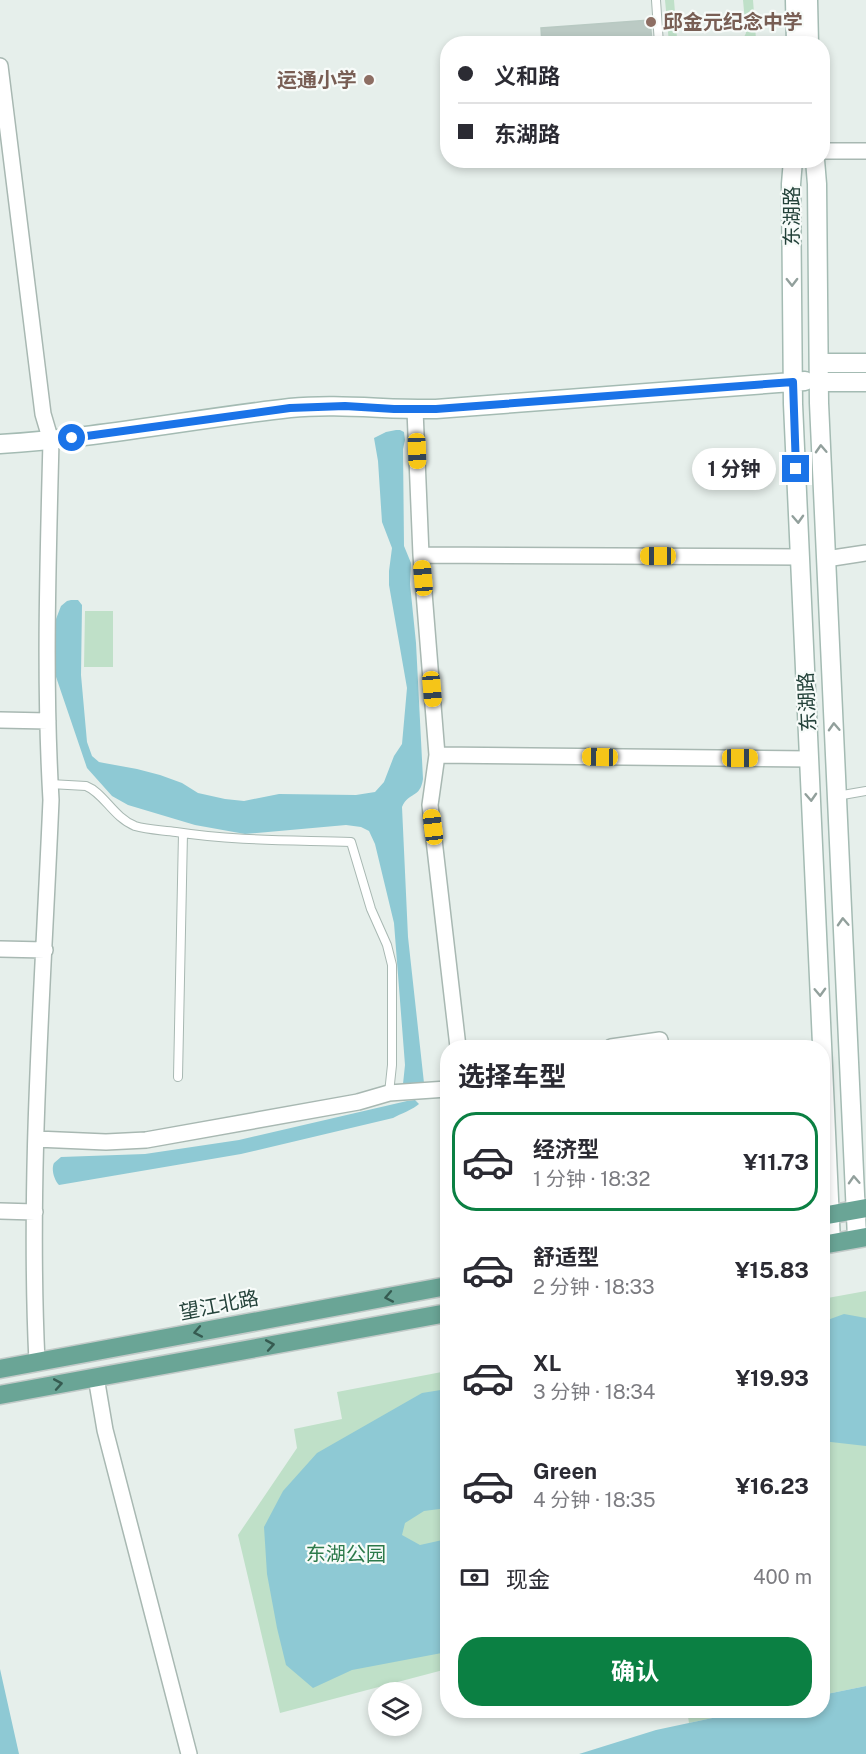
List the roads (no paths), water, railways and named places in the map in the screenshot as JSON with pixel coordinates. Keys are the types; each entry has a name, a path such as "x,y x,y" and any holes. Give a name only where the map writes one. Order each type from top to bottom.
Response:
{"main road":[{"path":"795,0 796,36"},
{"path":"808,0 809,36"},
{"name":"东湖路","path":"792,168 793,382 820,1040"},
{"name":"东湖路","path":"816,168 819,375 826,559 861,1237"},
{"path":"0,444 51,441 290,408 345,406 415,410 793,382 866,363"},
{"path":"819,375 866,382"},
{"path":"830,1214 861,1209"},
{"path":"830,1243 861,1237"},
{"name":"望江北路","path":"0,1369 440,1287"},
{"path":"0,1395 440,1314"}],"street":[{"path":"0,66 43,414 51,441 46,653 51,800 36,1139 37,1362"},
{"path":"830,151 866,151"},
{"path":"415,410 421,555 437,755 430,805 457,1040"},
{"path":"826,559 866,554"},
{"path":"421,555 800,557"},
{"path":"0,720 48,721"},
{"path":"437,755 810,759"},
{"path":"0,948 45,950"},
{"path":"36,1139 106,1142 164,1138 358,1102 389,1093 440,1089"},
{"path":"0,1211 35,1212"},
{"path":"96,1377 105,1430 189,1754"}],"lane":[{"path":"656,0 658,36"},
{"path":"50,784 90,787 120,816 137,826 208,837 351,842 371,909 387,945 392,965 392,1065 389,1093"},
{"path":"837,796 866,791"},
{"path":"178,1077 183,833"}],"water":[{"path":"396,430 404,432 405,440 403,449 404,546 411,563 410,584 416,643 423,779 419,790 402,807 408,937 424,1083 403,1084 405,1065 394,923 375,844 369,831 361,827 346,825 245,834 195,825 128,805 112,796 87,768 53,668 56,619 61,606 67,601 78,600 82,605 81,675 87,742 92,756 99,762 160,775 182,783 198,793 225,799 244,801 279,794 356,795 375,792 384,782 394,756 402,744 407,688 389,585 392,548 382,522 378,461 374,438"},
{"path":"415,1100 419,1104 393,1118 241,1154 59,1185 54,1174 54,1163 61,1157 145,1154 239,1140"},
{"path":"844,1314 866,1318 866,1446 830,1442 830,1319"},
{"name":"东湖公园","path":"440,1390 440,1509 424,1511 405,1523 402,1535 420,1545 440,1541 440,1653 352,1670 313,1688 286,1665 267,1574 264,1527 283,1491 317,1453 422,1393"},
{"path":"0,1669 19,1754 0,1754"},
{"path":"866,1686 866,1754 579,1754 656,1730 712,1718 830,1718 830,1693"}],"place":[{"name":"邱金元纪念中学","path":"651,22"},
{"name":"运通小学","path":"369,80"}]}
